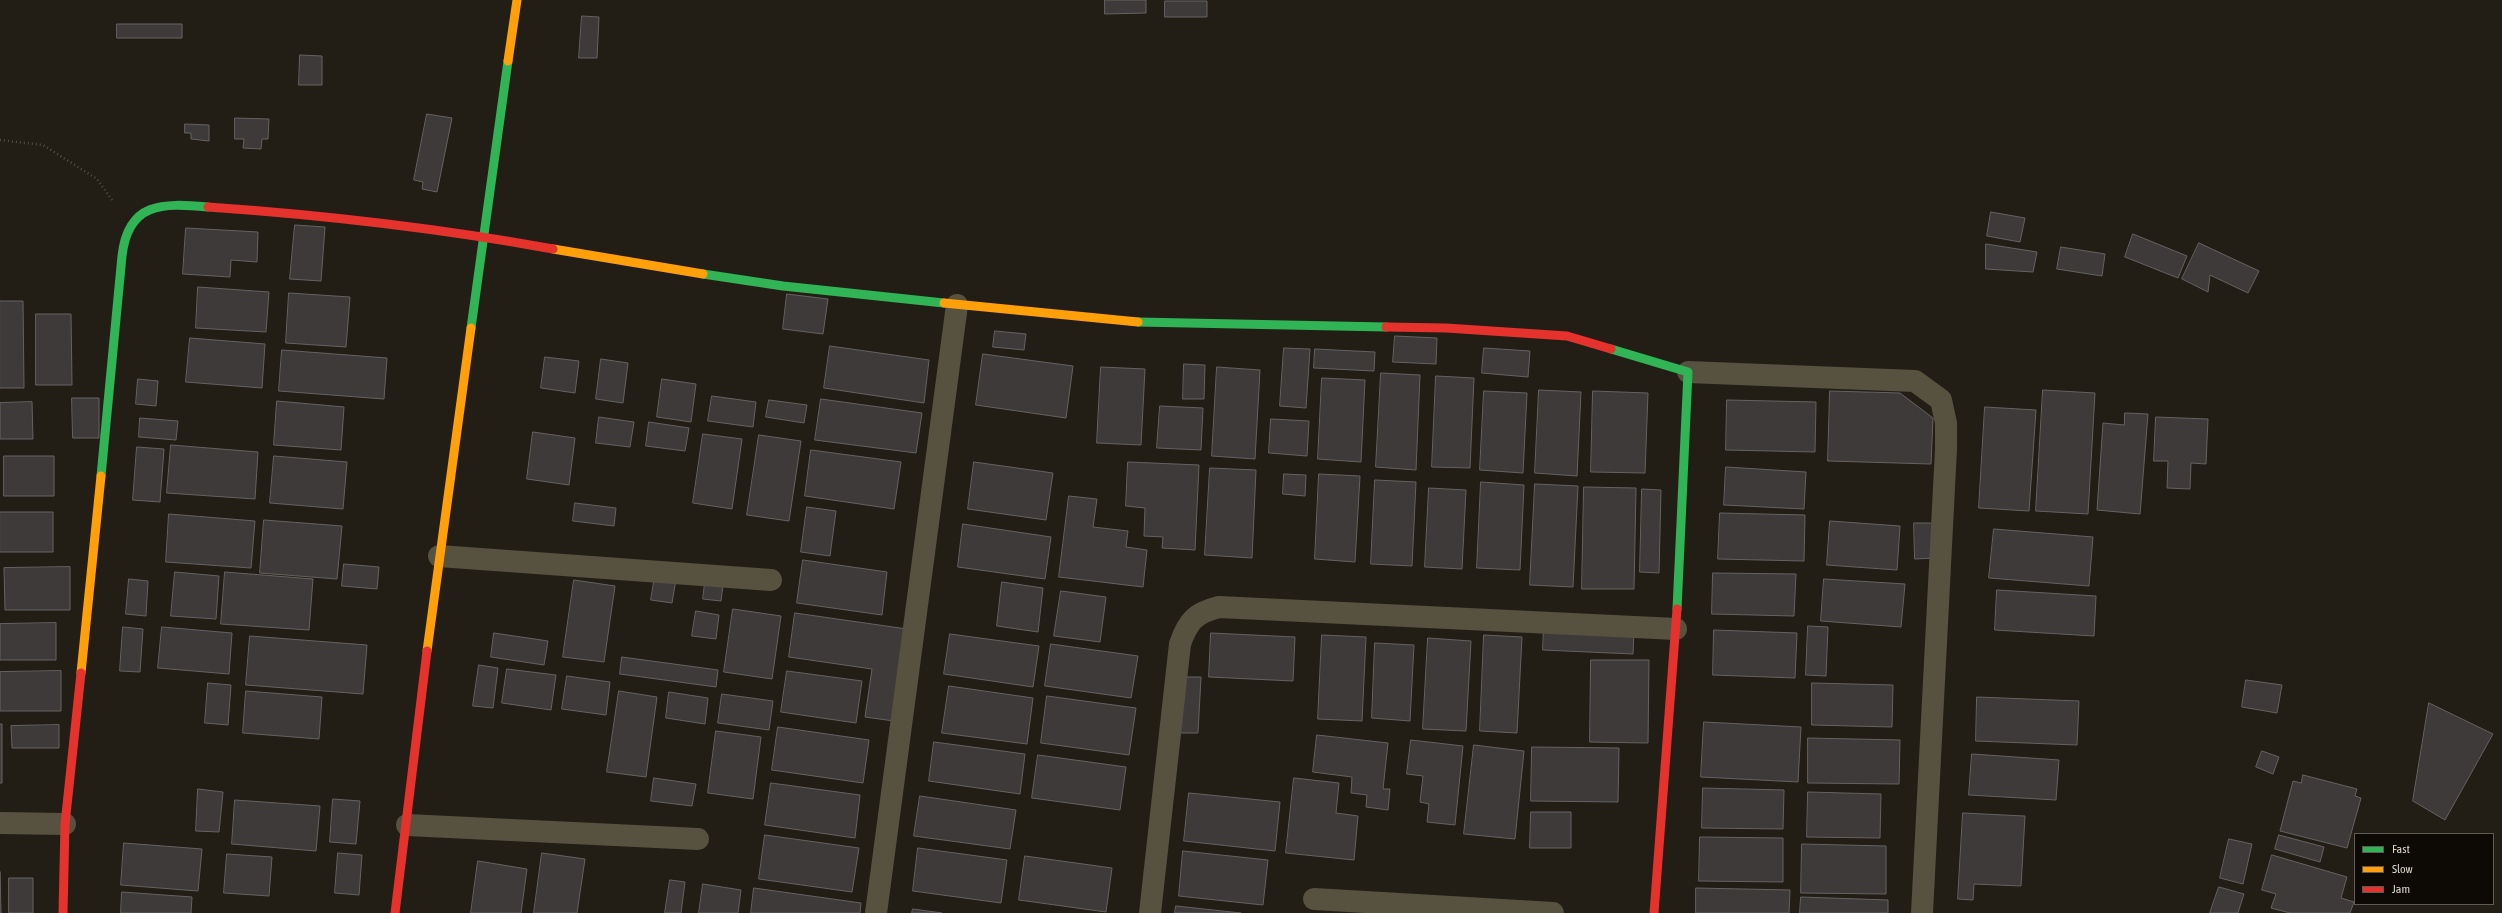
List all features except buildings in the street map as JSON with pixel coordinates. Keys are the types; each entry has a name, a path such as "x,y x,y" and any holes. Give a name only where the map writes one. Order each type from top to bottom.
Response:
{"street":[{"path":"394,913 407,825 439,556 517,0"},
{"path":"63,913 65,824 121,283 124,241 138,216 150,209 174,204 334,216 483,236 606,258 783,286 957,306 1119,322 1446,328 1567,336 1688,372 1915,381 1941,400 1946,423 1946,449 1922,913"},
{"path":"876,913 957,306"},
{"path":"1654,913 1676,629 1688,372"},
{"path":"439,556 771,580"},
{"path":"1150,913 1180,644 1185,630 1194,618 1203,611 1227,608 1676,629"},
{"path":"0,823 65,824"},
{"path":"407,825 698,839"},
{"path":"1314,899 1552,913"}],"path":[{"path":"0,140 43,145 97,178 131,227"}],"traffic: fast":[{"path":"471,328 508,61"},
{"path":"101,476 122,256 126,238 132,225 140,216 150,210 176,205 208,207"},
{"path":"703,274 783,286 944,303"},
{"path":"1138,322 1386,327"},
{"path":"1611,349 1688,372 1677,609"}],"traffic: slow":[{"path":"508,61 517,0"},
{"path":"553,249 703,274"},
{"path":"944,303 1138,322"},
{"path":"427,651 471,328"},
{"path":"81,673 101,476"}],"traffic: jam":[{"path":"208,207 381,223 510,241 553,249"},
{"path":"1386,327 1446,328 1567,336 1611,349"},
{"path":"1654,913 1677,609"},
{"path":"395,913 427,651"},
{"path":"63,913 65,824 81,673"}]}
